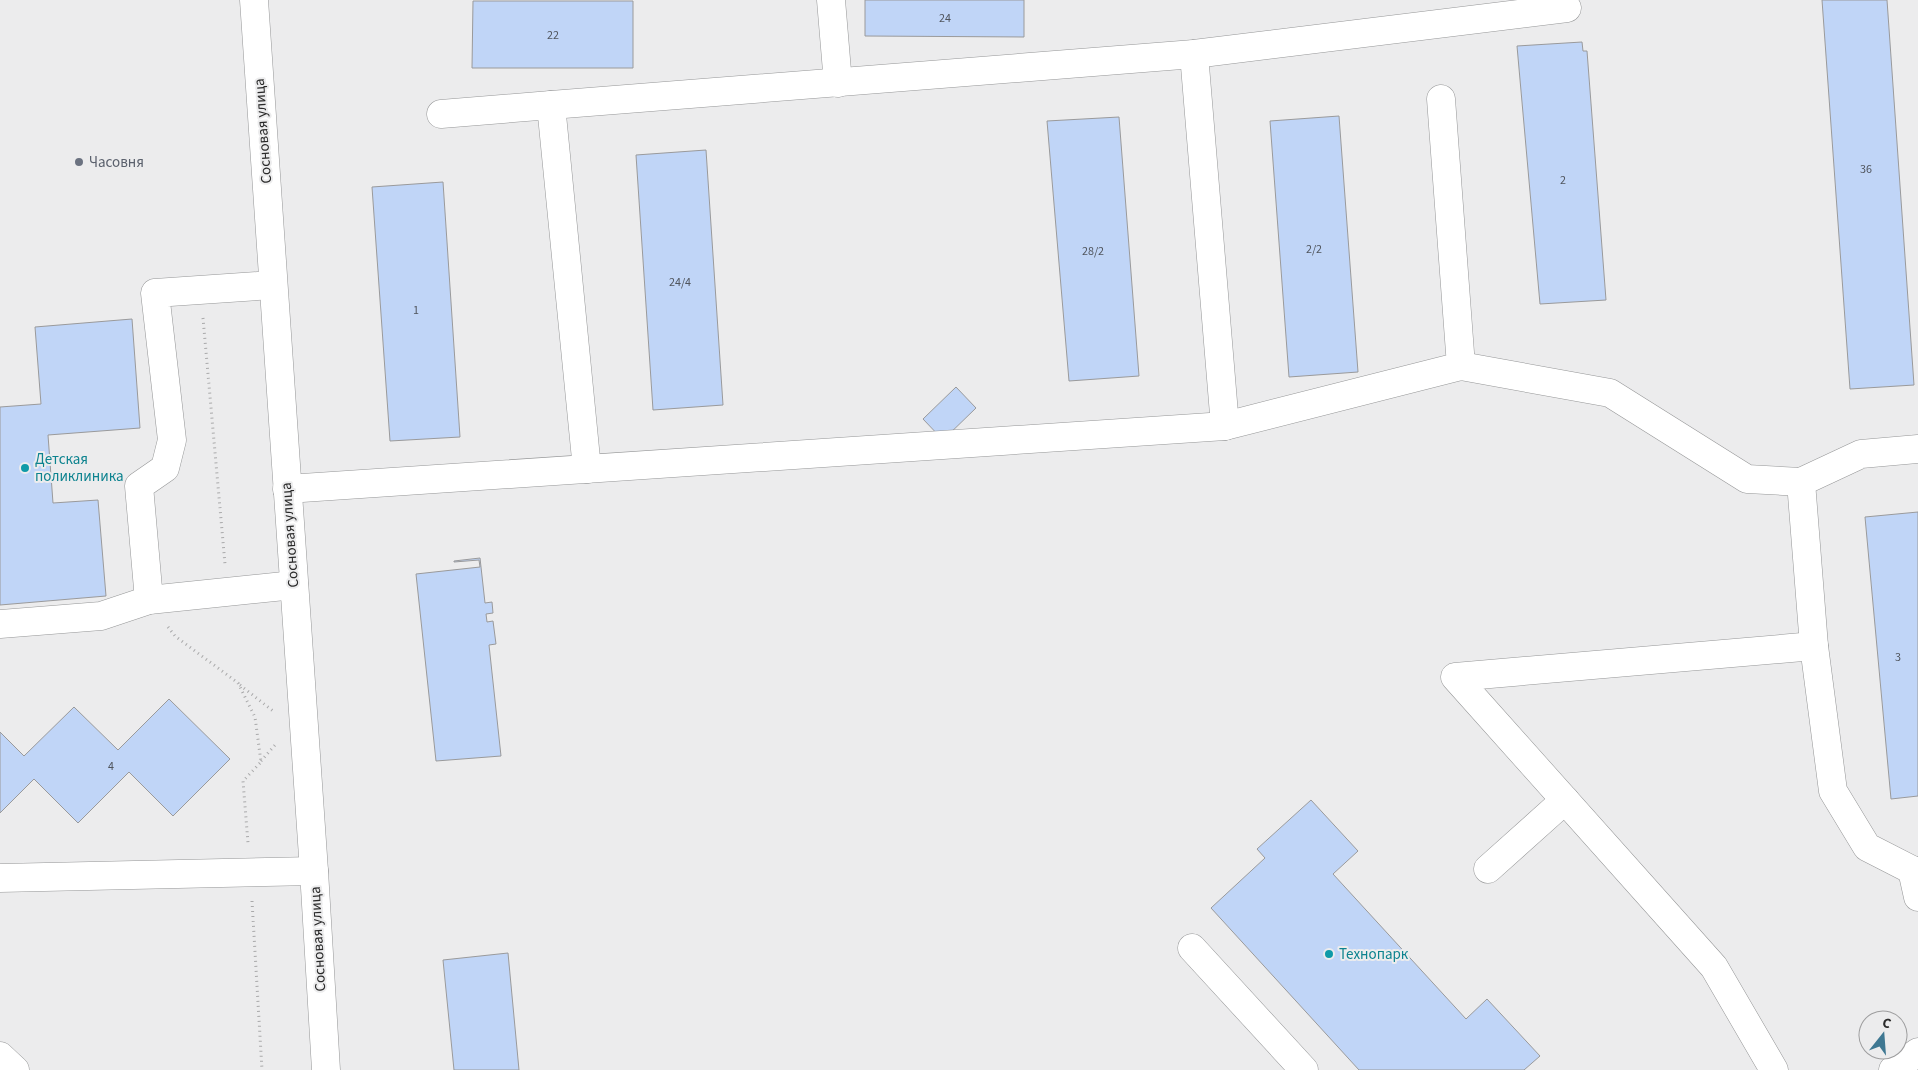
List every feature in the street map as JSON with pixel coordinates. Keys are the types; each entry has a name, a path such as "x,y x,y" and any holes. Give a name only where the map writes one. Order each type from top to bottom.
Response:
{"street":[{"name":"Сосновая улица","path":"254,0 326,1070"},
{"path":"831,0 838,83"},
{"path":"441,114 1194,54 1567,8"},
{"path":"1194,54 1225,426"},
{"path":"1441,99 1461,366"},
{"path":"551,105 587,469"},
{"path":"149,600 139,486 165,468 172,440 155,293 273,285"},
{"path":"287,489 1225,426 1461,366 1610,393 1747,479 1802,482 1861,454 1918,450"},
{"path":"1802,482 1814,646 1833,791 1867,847 1915,871 1918,897"},
{"path":"0,624 101,616 149,600 294,585"},
{"path":"1774,1070 1714,967 1455,677 1814,646"},
{"path":"1488,868 1565,800"},
{"path":"0,878 314,871"},
{"path":"1192,948 1304,1070"},
{"path":"1894,1070 1918,1052"},
{"path":"0,1056 15,1070"}],"path":[{"path":"200,290 227,592"},
{"path":"149,600 174,636 273,711 276,720"},
{"path":"238,683 255,717 261,762"},
{"path":"262,1070 243,781 277,743"}],"building":[{"path":"865,0 1024,0 1024,37 865,36"},
{"path":"1822,0 1887,0 1914,385 1850,389"},
{"path":"473,1 633,1 633,68 472,68"},
{"path":"1582,42 1583,51 1587,51 1606,300 1540,304 1517,46"},
{"path":"1339,116 1358,372 1289,377 1270,121"},
{"path":"1119,117 1139,376 1069,381 1047,121"},
{"path":"706,150 723,405 653,410 636,155"},
{"path":"443,182 460,437 390,441 372,187"},
{"name":"Детская поликлиника","path":"132,319 140,428 48,435 53,503 98,500 106,596 0,605 0,407 41,404 35,327"},
{"path":"956,387 976,408 943,440 923,419"},
{"path":"1918,512 1918,796 1891,799 1865,517"},
{"path":"480,558 485,603 492,602 493,613 486,614 487,622 493,621 496,644 489,645 501,756 436,761 416,574 480,567 479,560 454,561"},
{"path":"169,699 230,759 173,816 129,772 78,823 34,779 0,813 0,732 24,756 74,707 118,750"},
{"name":"Технопарк","path":"1311,800 1358,851 1333,874 1466,1019 1487,999 1540,1056 1524,1070 1359,1070 1211,908 1265,858 1257,849"},
{"path":"508,953 519,1070 454,1070 443,960"}],"place":[{"name":"Часовня","path":"79,162"},
{"name":"Детская поликлиника","path":"25,468"},
{"name":"Технопарк","path":"1329,954"}]}
